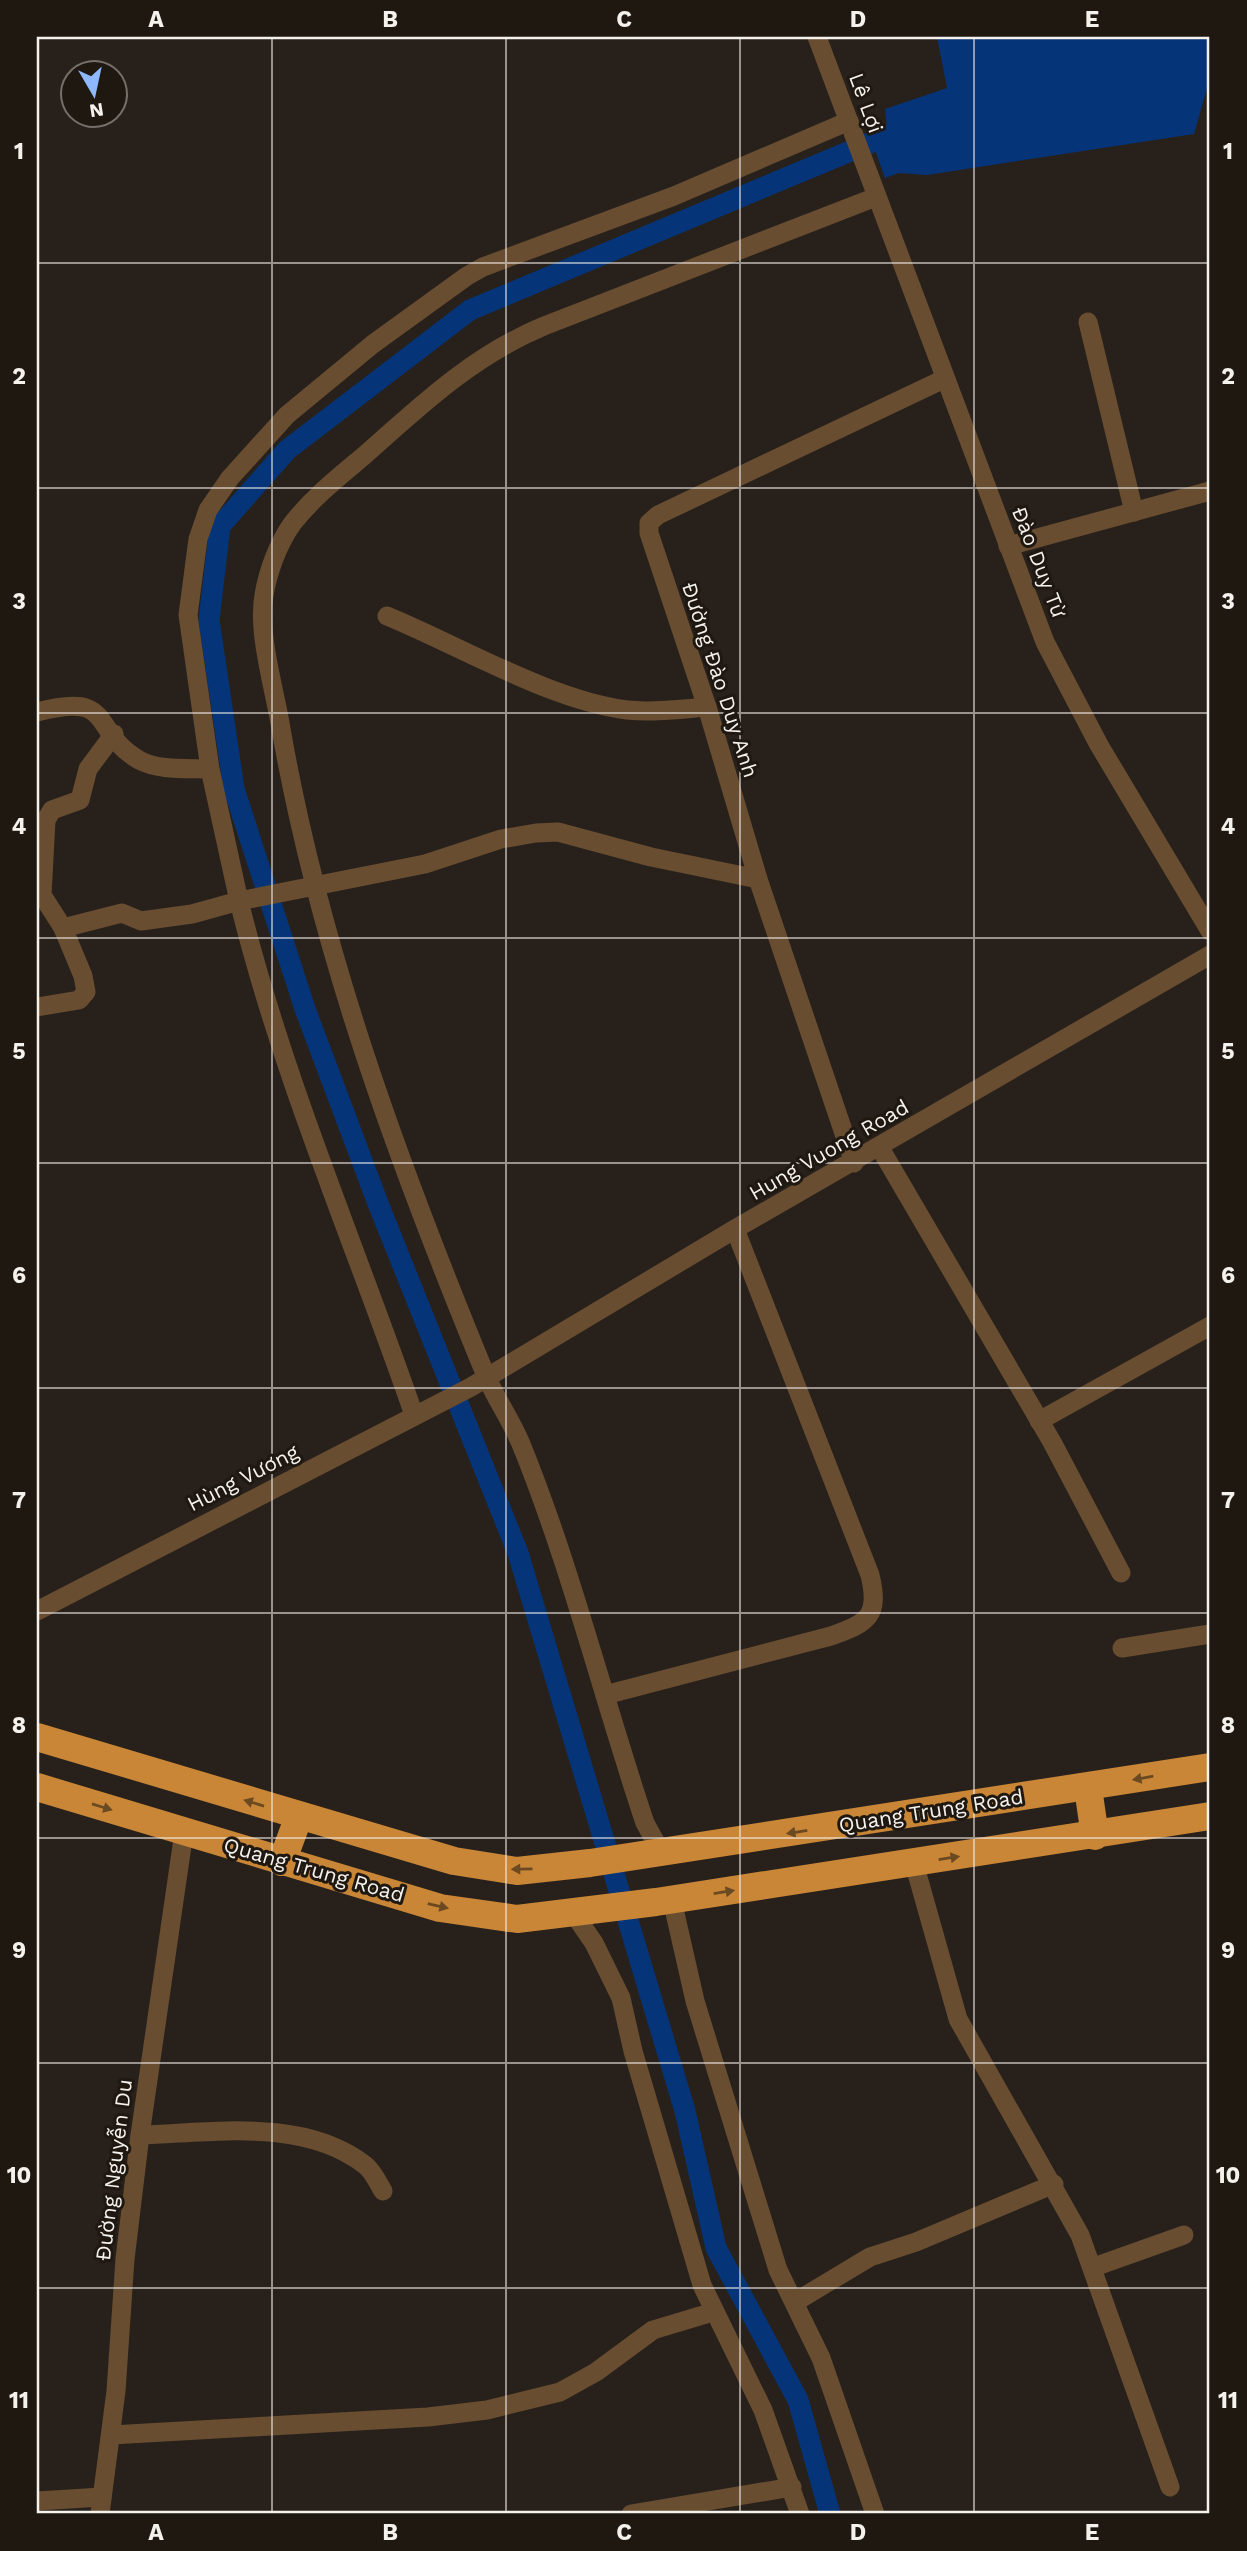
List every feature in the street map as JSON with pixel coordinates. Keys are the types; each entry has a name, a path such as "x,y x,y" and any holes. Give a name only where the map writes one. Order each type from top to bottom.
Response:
{"highway":[{"path":"37,1737 299,1816 282,1862"},
{"name":"Quang Trung Road","path":"299,1816 454,1861 517,1871 590,1863 1210,1767"},
{"name":"Quang Trung Road","path":"37,1787 440,1908 517,1919 664,1901"},
{"path":"1088,1788 1095,1836"},
{"path":"664,1901 1210,1816"}],"street":[{"name":"Lê Lợi","path":"817,37 874,191"},
{"path":"419,1413 319,1155 252,953 209,769 189,627 191,586 198,539 208,510 267,433 373,344 429,302 483,267 674,196 850,124"},
{"path":"656,1853 520,1441 479,1383 442,1266 342,990 311,889 262,617 269,575 291,526 315,499 461,372 507,341 874,191"},
{"name":"Đào Duy Từ","path":"874,191 1045,642 1072,695 1210,931"},
{"path":"1088,322 1134,512"},
{"name":"Đường Đào Duy Anh","path":"854,1163 758,879 707,707 649,533 649,523 658,515 944,379"},
{"path":"1008,545 1210,491"},
{"path":"387,616 565,694 602,705 656,711 707,707"},
{"path":"37,712 81,705 98,713 132,755 152,765 209,769"},
{"path":"37,1007 79,1000 86,992 63,928 42,895 46,820 52,810 80,800 88,769 114,734"},
{"path":"63,928 122,913 141,920 192,915 242,901 425,864 501,839 536,833 572,835 651,857 758,879"},
{"name":"Hung Vuong Road","path":"479,1383 735,1230 1210,956"},
{"path":"880,1148 1039,1421 1121,1573"},
{"path":"605,1695 831,1636 863,1622 870,1615 874,1603 870,1574 735,1230"},
{"path":"1039,1421 1210,1326"},
{"name":"Hùng Vương","path":"37,1611 479,1383"},
{"path":"1122,1648 1210,1634"},
{"name":"Đường Nguyễn Du","path":"101,2505 111,2435 125,2259 140,2135 184,1832"},
{"path":"914,1863 963,2031 1054,2184 1094,2267 1170,2487"},
{"path":"664,1901 778,2270 833,2389 875,2514"},
{"path":"585,1912 594,1943 621,1998 674,2195 713,2312 763,2410 800,2514"},
{"path":"140,2135 251,2132 292,2134 338,2149 367,2166 383,2191"},
{"path":"795,2302 870,2258 916,2242 1054,2184"},
{"path":"1094,2267 1184,2235"},
{"path":"111,2435 428,2417 487,2410 560,2392 596,2372 653,2330 713,2312"},
{"path":"631,2514 792,2487"},
{"path":"37,2501 101,2505"}],"water":[{"path":"937,37 1210,37 1210,77 1194,134 927,175 899,173 885,178 869,133 887,127 885,109 947,88"}],"waterway":[{"path":"830,2514 798,2400 716,2248 685,2111 518,1553 379,1206 305,1009 234,789 209,620 220,526 287,450 470,310 896,132"}]}
